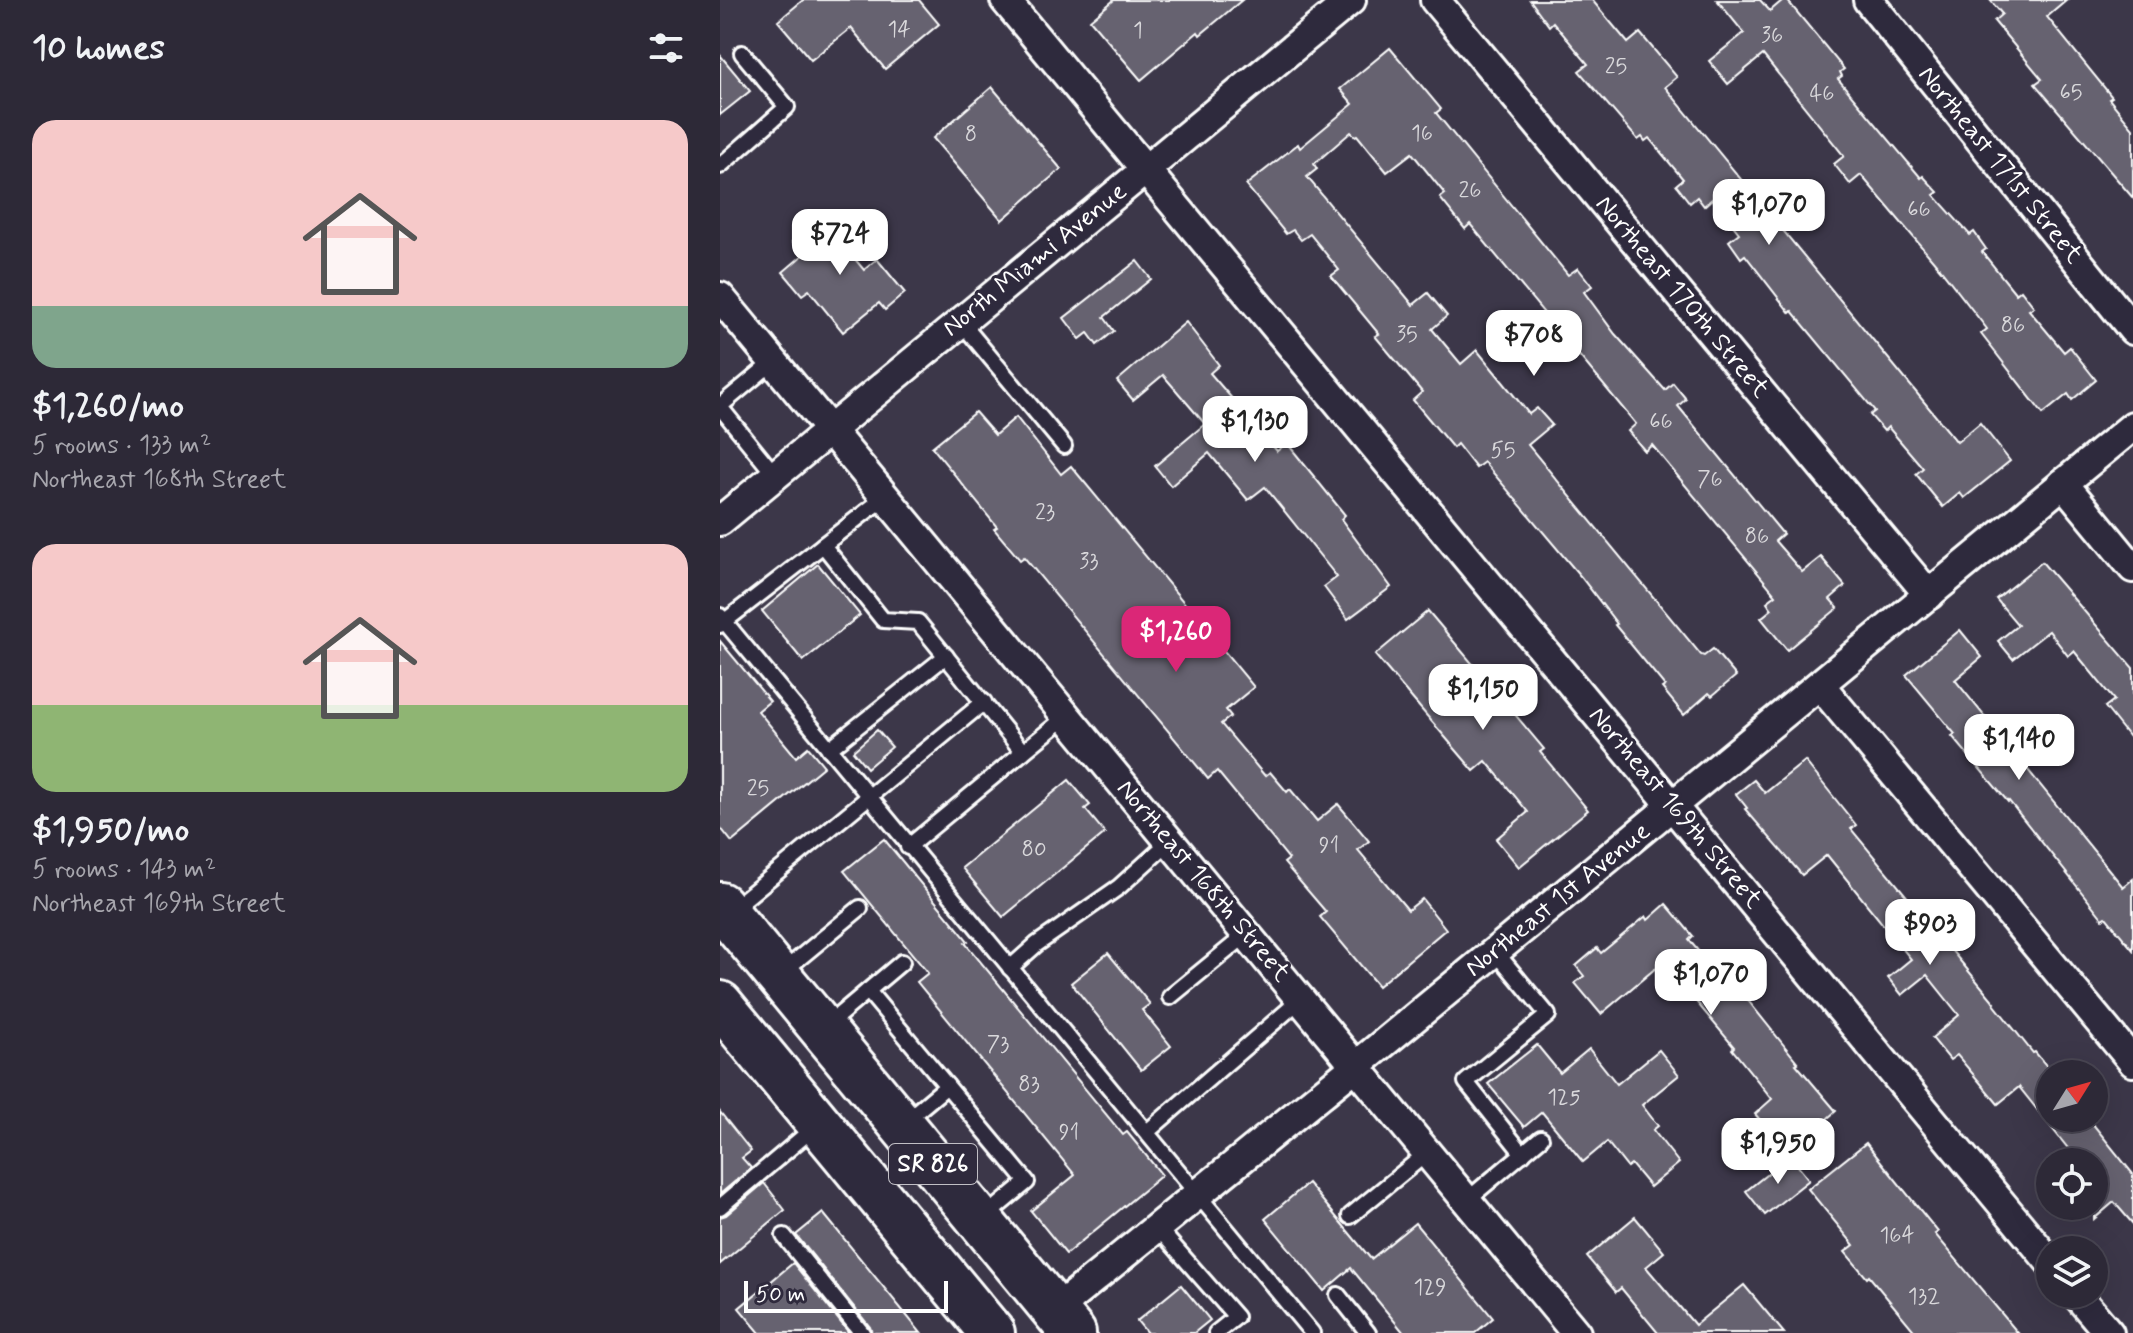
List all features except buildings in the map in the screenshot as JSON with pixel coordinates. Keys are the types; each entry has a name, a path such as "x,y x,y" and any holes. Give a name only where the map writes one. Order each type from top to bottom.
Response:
{"main road":[{"name":"SR 826","path":"723,909 1063,1322"},
{"name":"SR 826","path":"723,1012 992,1333"},
{"path":"952,1285 1011,1311 1063,1322"}],"street":[{"name":"Northeast 169th Street","path":"1005,0 2036,1245"},
{"name":"North Miami Avenue","path":"720,521 1351,0"},
{"name":"Northeast 170th Street","path":"1435,0 1929,595"},
{"name":"Northeast 171st Street","path":"1868,0 2133,330"},
{"name":"Northeast 168th Street","path":"720,297 1467,1200 1565,1329"},
{"name":"Northeast 1st Avenue","path":"1063,1322 1157,1227 2133,426"},
{"path":"2063,483 2133,568"},
{"path":"1820,685 2133,1062"},
{"path":"2088,1308 2109,1333"}],"lane":[{"path":"720,166 787,107 742,53"},
{"path":"960,321 1064,446"},
{"path":"773,362 720,407 775,475"},
{"path":"885,497 721,621 1312,1333"},
{"path":"823,545 883,620 918,622 1023,752"},
{"path":"829,749 946,656"},
{"path":"723,909 984,702"},
{"path":"908,847 1067,716"},
{"path":"1010,968 1037,944 1119,887 1170,841"},
{"path":"778,976 860,908"},
{"path":"1170,997 1247,934"},
{"path":"1495,951 1548,1015 1466,1082 1523,1154"},
{"path":"822,1029 902,962"},
{"path":"868,991 1027,1182 980,1221"},
{"path":"1147,1132 1301,999"},
{"path":"901,1125 947,1086"},
{"path":"720,1207 819,1123"},
{"path":"1467,1200 1541,1138"},
{"path":"1350,1216 1427,1153"},
{"path":"1157,1227 1236,1317 1216,1333"},
{"path":"784,1236 862,1333"},
{"path":"1338,1295 1368,1333"}]}
